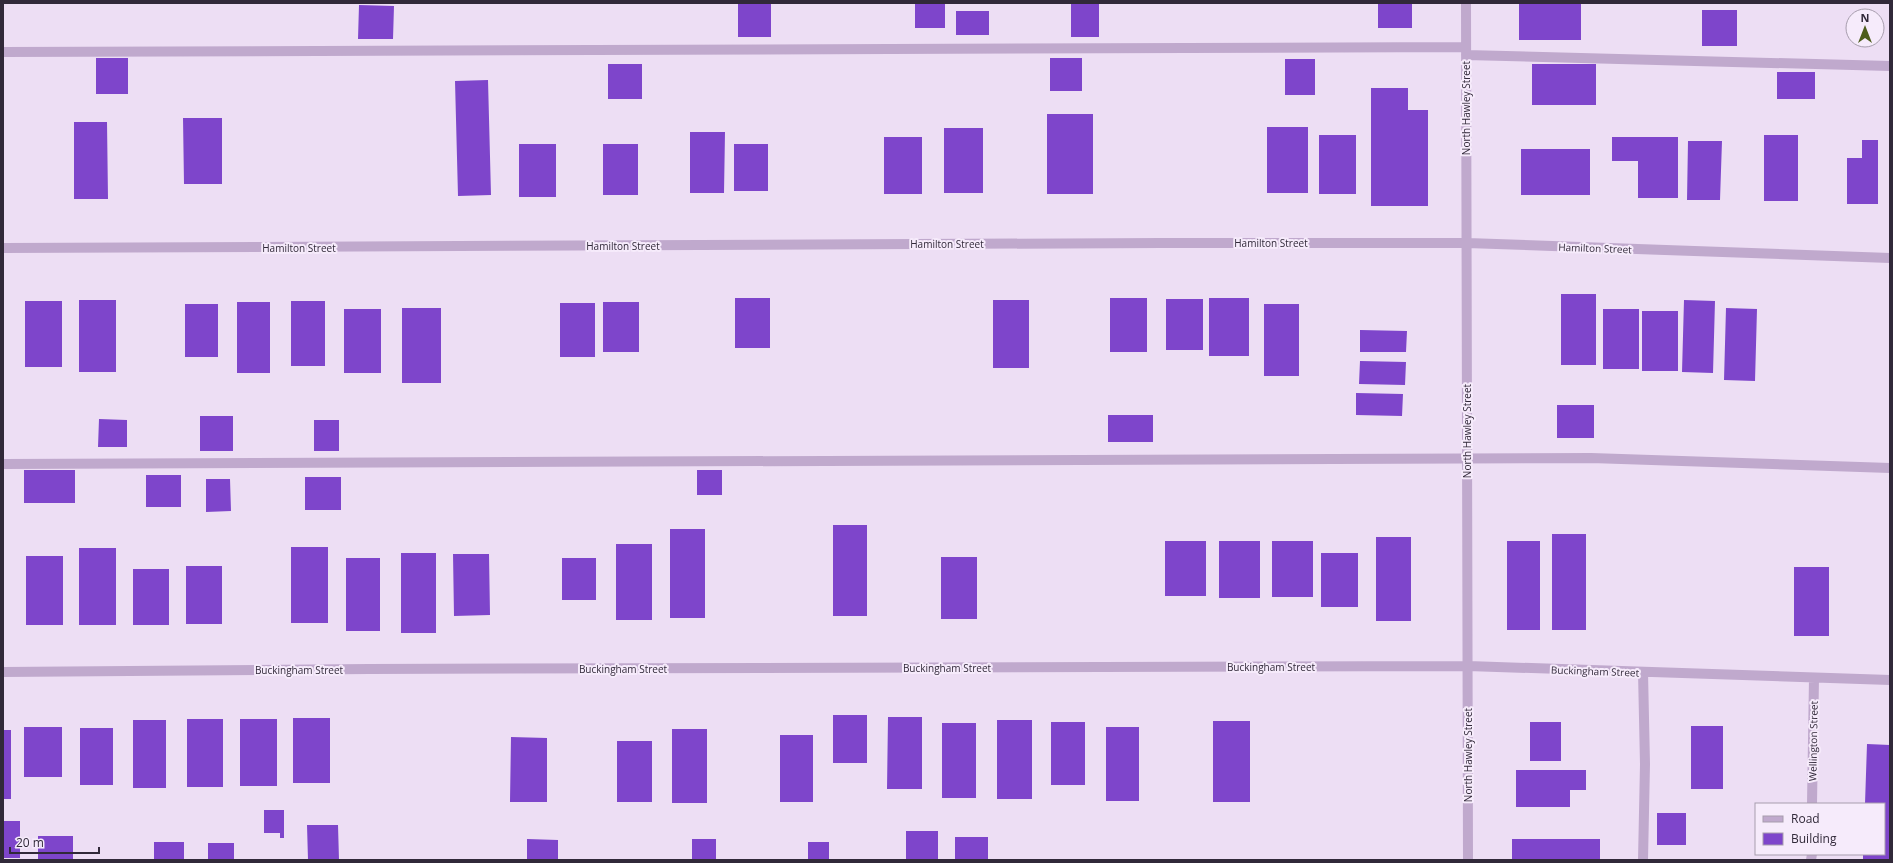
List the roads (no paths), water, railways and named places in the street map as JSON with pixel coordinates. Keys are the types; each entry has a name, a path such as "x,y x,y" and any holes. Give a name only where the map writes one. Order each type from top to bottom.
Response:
{"street":[{"name":"North Hawley Street","path":"1466,3 1468,860"},
{"path":"3,52 1466,51 1890,66"},
{"name":"Hamilton Street","path":"3,248 1466,243 1890,258"},
{"path":"3,464 1590,458 1890,468"},
{"name":"Buckingham Street","path":"3,672 385,669 1468,666 1890,680"},
{"path":"1643,672 1645,764 1643,860"},
{"name":"Wellington Street","path":"1812,803 1814,678"}]}
